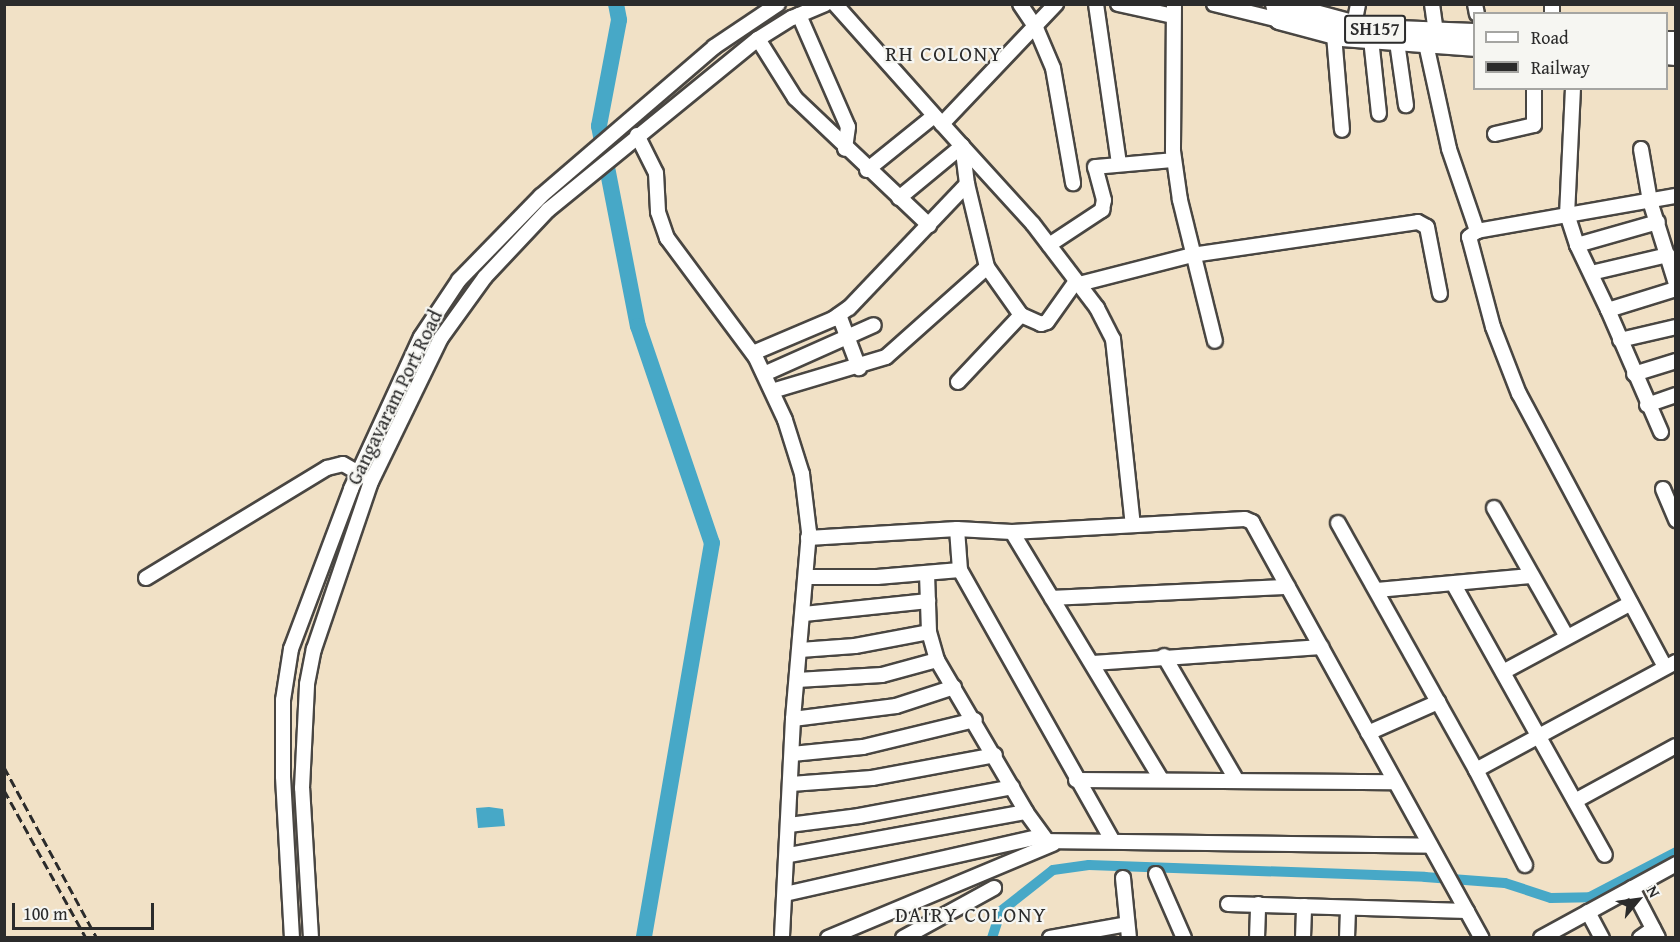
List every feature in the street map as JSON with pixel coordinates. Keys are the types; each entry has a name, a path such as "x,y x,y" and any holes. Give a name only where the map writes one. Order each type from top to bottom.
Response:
{"main road":[{"name":"SH157","path":"1278,10 1473,47"},
{"name":"SH157","path":"1278,10 1334,35 1397,42 1473,33"}],"street":[{"name":"Gangavaram Port Road","path":"292,938 283,776 283,700 291,649 308,597 359,472 421,337 447,296 536,201 714,47 778,4"},
{"name":"Gangavaram Port Road","path":"311,938 302,788 307,684 327,603 371,482 441,338 485,277 548,210 634,137 764,49 804,26 825,4"},
{"path":"835,4 1049,245 1111,330 1133,525"},
{"path":"1020,4 1036,28 1059,94 1073,183"},
{"path":"867,170 938,120 1036,28 1056,4"},
{"path":"1096,4 1119,163"},
{"path":"1118,4 1173,10 1171,108 1174,160 1192,255 1215,341"},
{"path":"1214,4 1278,10"},
{"path":"1354,25 1358,4"},
{"path":"1432,4 1431,38 1449,149 1477,231"},
{"path":"804,26 848,127 845,149"},
{"path":"1334,35 1342,130"},
{"path":"1371,39 1379,114"},
{"path":"1397,42 1406,105"},
{"path":"764,49 795,98 867,170 929,225"},
{"path":"1495,134 1534,125 1534,90"},
{"path":"1573,90 1567,214 1577,245 1661,432"},
{"path":"634,137 651,160 658,212 667,238 753,353 772,391 796,450 809,535 804,614 793,719 789,855 782,938"},
{"path":"962,146 967,184 987,267 1021,315 1041,324 1047,322 1077,283 1192,255 1418,222 1427,227 1440,294"},
{"path":"899,198 962,146"},
{"path":"1641,149 1650,201 1671,260 1676,284"},
{"path":"1049,245 1102,210 1104,200 1094,169 1119,163 1174,160"},
{"path":"753,353 839,315 967,184"},
{"path":"1476,770 1537,734 1670,664 1631,603 1510,373 1470,241 1471,235 1477,231 1676,196"},
{"path":"1577,245 1658,222"},
{"path":"1591,273 1671,260"},
{"path":"772,391 859,368 899,348 987,267"},
{"path":"1608,310 1676,289"},
{"path":"839,315 859,368"},
{"path":"958,382 1021,315"},
{"path":"764,374 874,325"},
{"path":"1620,340 1676,327"},
{"path":"1634,374 1676,361"},
{"path":"1647,405 1676,395"},
{"path":"146,578 327,468 343,464 359,472 371,482"},
{"path":"1663,489 1676,519"},
{"path":"1494,508 1530,576 1567,637"},
{"path":"809,535 957,529 1012,532 1245,519 1259,530 1288,587 1482,938"},
{"path":"1338,523 1476,770 1525,866"},
{"path":"957,529 960,570 1076,780 1113,841"},
{"path":"1012,532 1161,779"},
{"path":"807,578 927,574 960,570"},
{"path":"927,574 929,632 937,660 975,720 1026,812 1048,840"},
{"path":"1377,590 1454,585 1530,576"},
{"path":"1454,585 1605,855"},
{"path":"1052,598 1288,587"},
{"path":"804,614 927,601"},
{"path":"1503,672 1631,603"},
{"path":"800,650 855,646 929,632"},
{"path":"1093,663 1164,656 1321,647"},
{"path":"1164,656 1236,779"},
{"path":"797,680 882,675 937,660"},
{"path":"793,719 896,706 954,687"},
{"path":"1368,733 1438,702"},
{"path":"792,754 863,747 975,720"},
{"path":"1575,801 1676,746"},
{"path":"791,784 872,778 995,755"},
{"path":"1076,780 1236,779 1395,782"},
{"path":"789,825 859,816 1012,787"},
{"path":"789,855 1026,812"},
{"path":"784,894 1048,840 1430,846"},
{"path":"828,938 1048,840"},
{"path":"1541,938 1676,864"},
{"path":"1156,874 1184,938"},
{"path":"1050,938 1128,931 1123,878"},
{"path":"903,938 994,888"},
{"path":"1632,888 1655,933 1640,938"},
{"path":"1227,904 1467,911"},
{"path":"1257,938 1258,904"},
{"path":"1303,938 1304,906"},
{"path":"1347,938 1348,909"},
{"path":"1588,912 1602,938"}],"water":[{"path":"476,808 503,809 505,826 478,828"}],"waterway":[{"path":"616,4 619,20 599,126 638,326 712,543 644,938"},
{"path":"992,938 1001,911 1053,870 1089,865 1425,877 1505,883 1551,898 1590,897 1676,852"}],"railway":[{"path":"4,767 97,938"},
{"path":"4,790 86,938"}],"district":[{"name":"RH COLONY","path":"944,54"},
{"name":"DAIRY COLONY","path":"971,915"}]}
